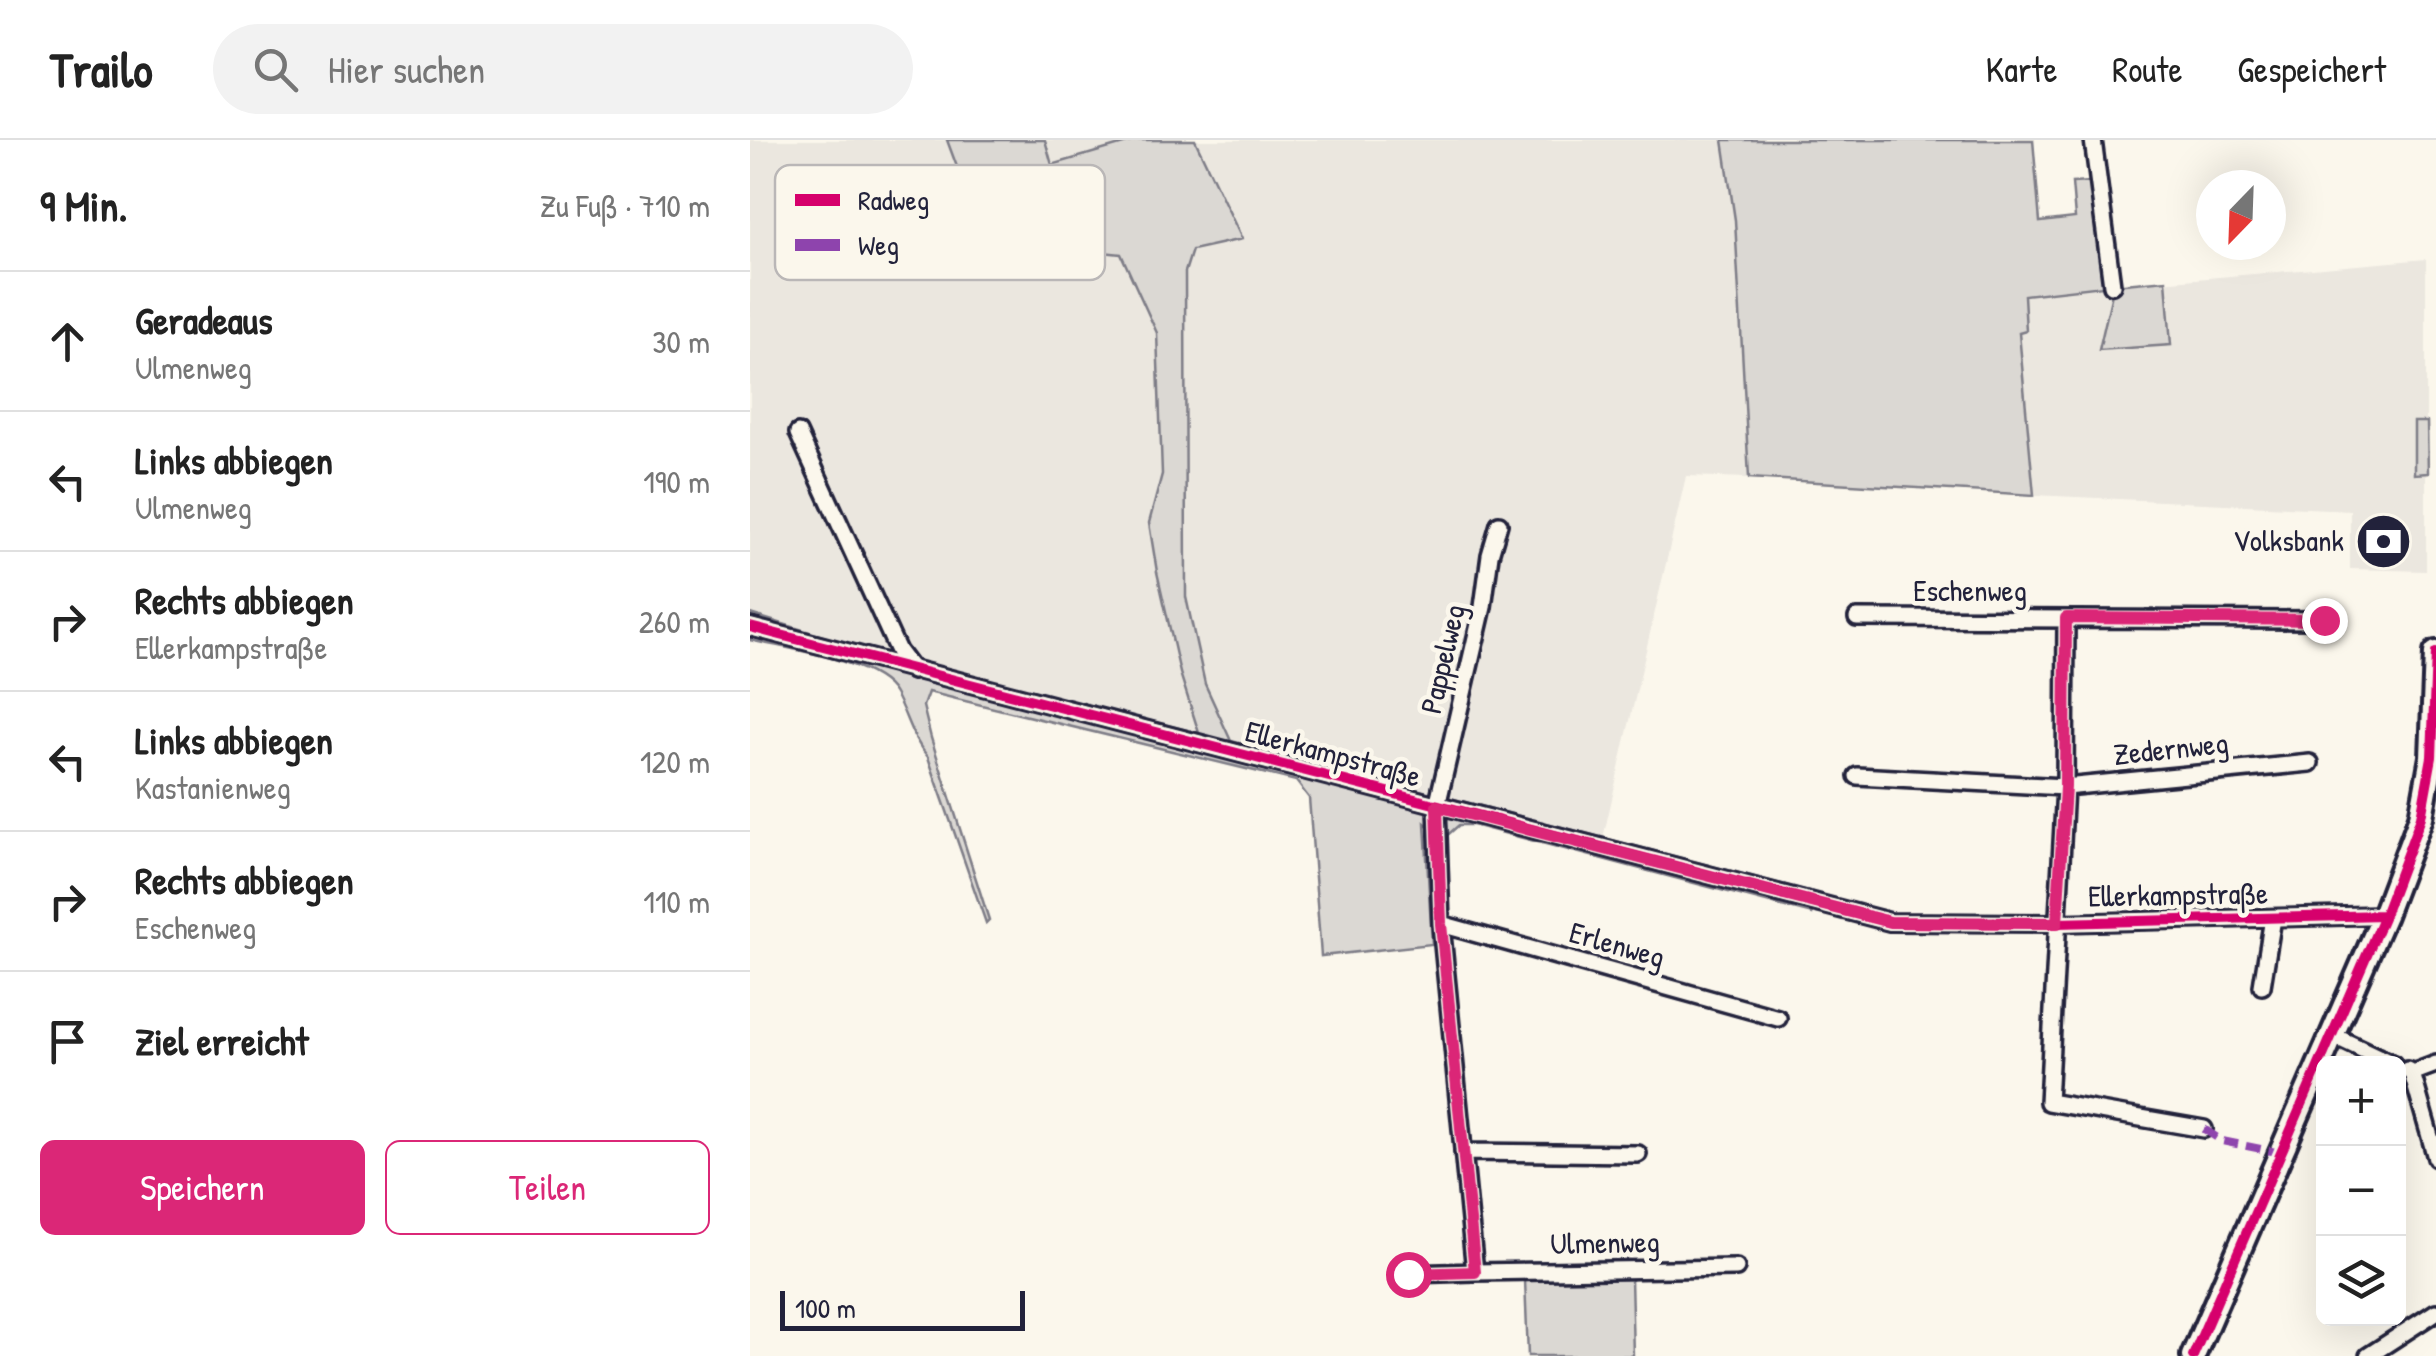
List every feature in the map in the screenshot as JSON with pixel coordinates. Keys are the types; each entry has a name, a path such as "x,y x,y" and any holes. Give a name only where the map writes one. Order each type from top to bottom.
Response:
{"main road":[{"path":"2193,1356 2384,915 2421,817 2433,773 2436,653"}],"street":[{"path":"2093,140 2112,284"},
{"path":"798,434 898,651 913,671"},
{"name":"Pappelweg","path":"1437,806 1484,607 1490,555 1499,524"},
{"name":"Eschenweg","path":"1857,618 2324,620"},
{"path":"2066,618 2065,787 2048,1102 2204,1129"},
{"name":"Ellerkampstraße","path":"750,627 1890,922 2057,923 2384,915"},
{"name":"Zedernweg","path":"1856,776 2065,787 2310,763"},
{"path":"1437,806 1441,924 1475,1272"},
{"name":"Ellerkampstraße","path":"2262,986 2273,918"},
{"name":"Erlenweg","path":"1441,924 1778,1018"},
{"path":"2332,1035 2376,1056"},
{"path":"2406,1067 2436,1064"},
{"path":"2406,1081 2436,1158"},
{"path":"1462,1152 1638,1154"},
{"name":"Ulmenweg","path":"1408,1274 1736,1268"},
{"path":"2368,1356 2436,1312"}],"shaded area":[{"path":"750,140 947,140 957,165 775,165 775,280 1105,280 1105,252 1121,254 1157,333 1162,474 1149,523 1180,673 1200,733 889,656 750,614"},
{"path":"947,140 1045,140 1052,165 956,165"},
{"path":"1045,140 1136,140 1052,165"},
{"path":"1137,140 1195,140 1242,239 1192,250 1185,272 1186,597 1205,684 1231,741 1812,892 1812,914 1473,825 1459,825 1443,839 1425,823 1432,944 1321,956 1309,798 1296,781 928,692 923,706 931,738 989,920 986,923 928,757 895,694 885,682 851,664 750,640 750,614 889,656 1199,733 1180,673 1149,523 1162,474 1157,333 1121,254 1105,252 1105,165 1052,165"},
{"path":"1195,140 1723,140 1735,220 1749,478 1686,476 1603,838 1231,741 1205,684 1186,597 1185,272 1192,250 1241,239"},
{"path":"1723,140 2033,140 2040,222 2075,218 2072,183 2092,182 2112,285 2024,295 2026,331 2019,333 2034,495 1749,478 1735,220"},
{"path":"2426,259 2426,571 2350,569 2350,510 2034,495 2019,332 2026,330 2024,294"},
{"path":"2166,280 2171,345 2099,350 2114,285"},
{"path":"2414,422 2427,422 2428,473 2414,474"},
{"path":"1631,1278 1633,1356 1528,1356 1525,1280"}],"marked path":[{"path":"2204,1129 2222,1141 2281,1153"}],"cycle path":[{"path":"750,627 1890,922 2057,923 2384,915"},
{"path":"2193,1356 2384,915 2421,817 2432,757 2436,653"}],"place":[{"name":"Volksbank","path":"2383,541"}],"route":[{"path":"1408,1274 1475,1272 1441,924 1437,806 1890,922 2057,923 2065,787 2066,618 2324,620"}]}
